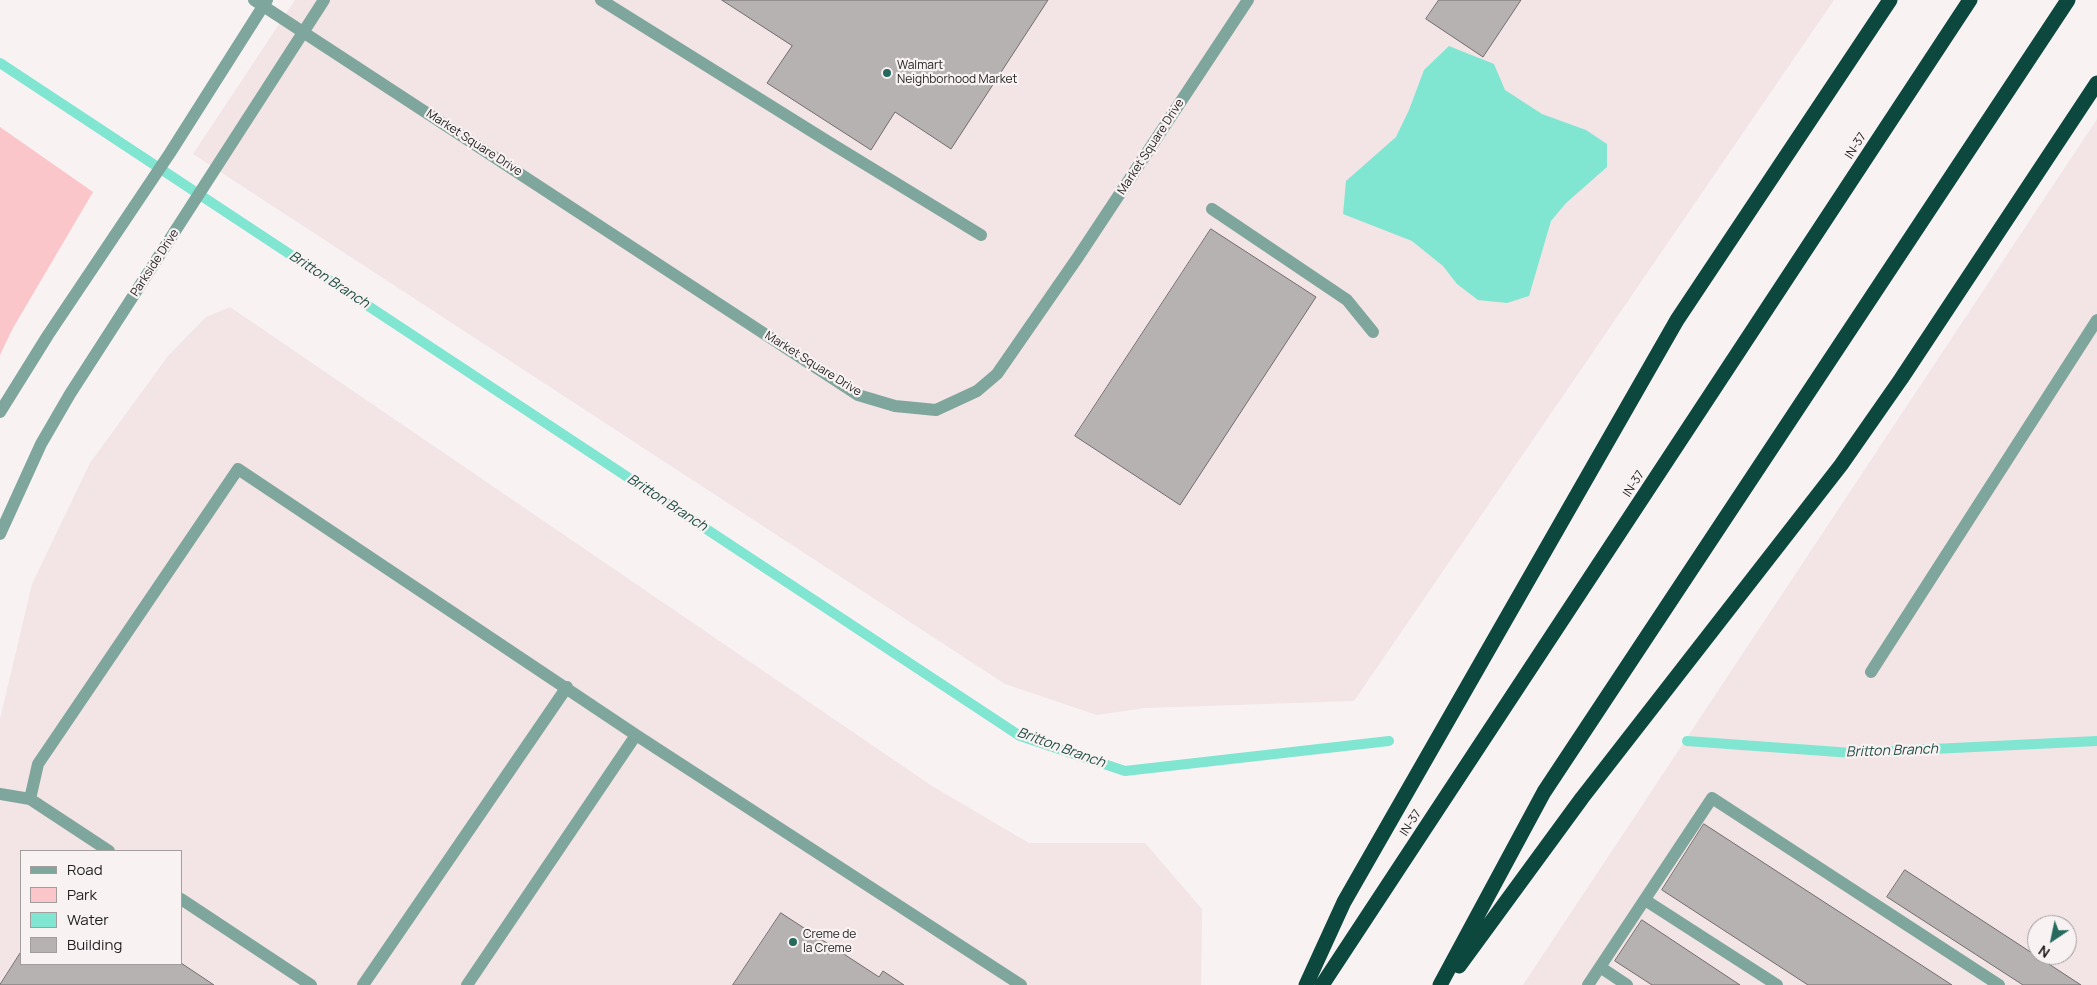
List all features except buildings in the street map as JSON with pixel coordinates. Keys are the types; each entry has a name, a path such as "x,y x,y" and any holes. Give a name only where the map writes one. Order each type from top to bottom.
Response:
{"highway":[{"path":"1306,985 1344,902 1677,320 1890,0"},
{"name":"IN-37","path":"1322,985 1970,0"},
{"path":"1440,985 1544,792 2068,0"},
{"path":"1445,985 1582,798 1841,465 1901,380 2097,83"}],"street":[{"name":"Parkside Drive","path":"0,534 41,444 70,394 324,0"},
{"path":"601,0 981,235"},
{"name":"Market Square Drive","path":"262,2 304,32 858,395 895,406 936,410 977,391 997,374 1078,257 1248,0"},
{"path":"0,412 48,335 170,153 262,2"},
{"path":"1212,209 1347,300 1373,332"},
{"path":"1871,672 2097,320"},
{"path":"30,799 38,764 238,469 636,735 1021,985"},
{"path":"363,985 566,688"},
{"path":"468,985 636,735"},
{"path":"0,794 30,799 107,850"},
{"path":"1588,985 1712,798 1999,985"},
{"path":"182,900 311,985"},
{"path":"1644,900 1777,985"},
{"path":"1600,967 1627,985"}],"shaded area":[{"path":"295,0 1834,0 1354,701 1144,708 1097,715 1005,684 193,154"},
{"path":"2097,119 2097,985 1523,985"},
{"path":"230,307 932,786 1029,843 1145,843 1202,909 1201,985 0,985 0,719 32,584 90,463 168,356 206,317"}],"green space":[{"path":"0,127 93,192 13,328 0,355"}],"water":[{"path":"1449,46 1494,64 1505,90 1542,114 1586,130 1607,144 1607,167 1566,203 1551,221 1529,296 1507,303 1478,300 1457,284 1443,266 1412,241 1343,214 1346,181 1396,137 1409,110 1424,70"}],"waterway":[{"name":"Britton Branch","path":"0,63 1020,736 1125,771 1389,741"},
{"name":"Britton Branch","path":"1687,741 1852,753 2097,741"}],"place":[{"name":"Walmart Neighborhood Market","path":"887,73"},
{"name":"Creme de la Creme","path":"793,942"}]}
